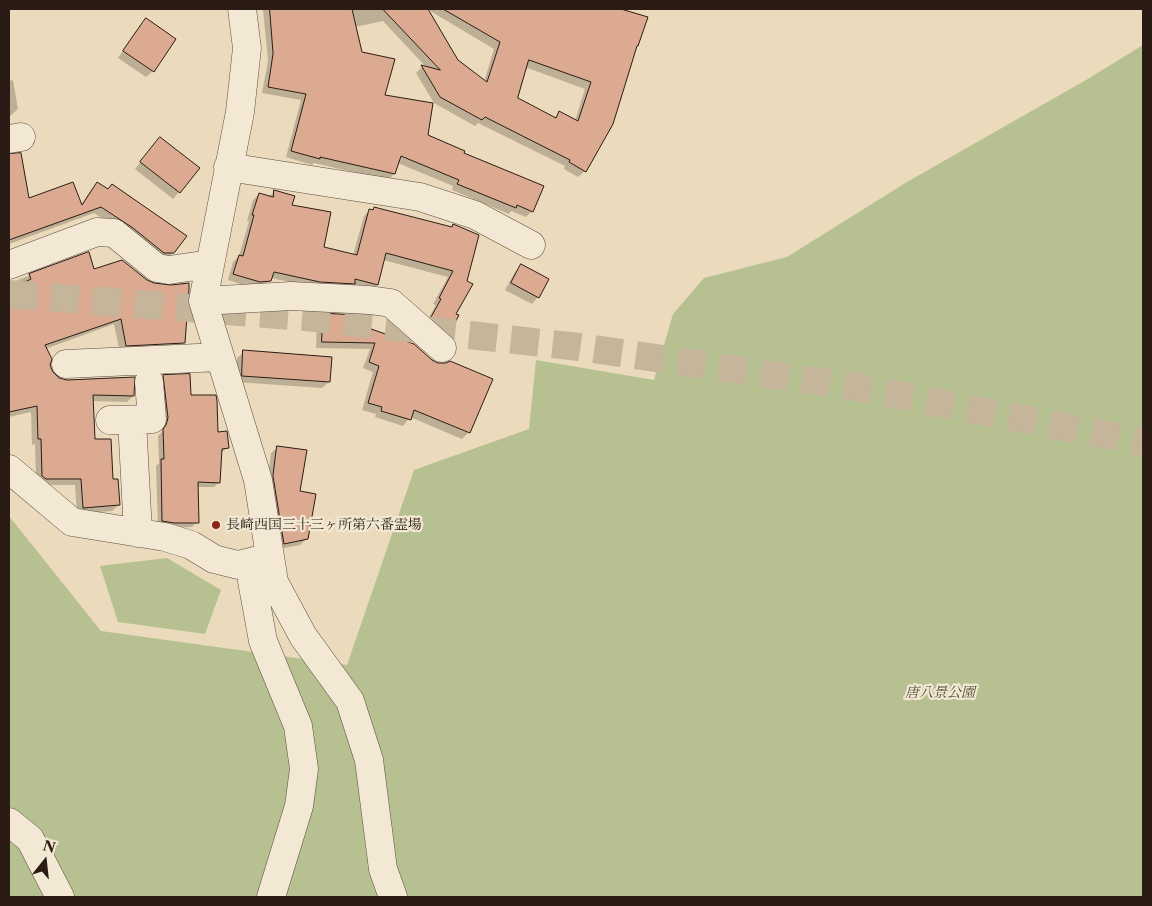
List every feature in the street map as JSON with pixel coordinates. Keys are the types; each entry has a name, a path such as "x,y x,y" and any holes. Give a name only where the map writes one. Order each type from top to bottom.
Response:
{"street":[{"path":"242,9 246,48 240,112 203,301 258,480 274,582 302,636 350,701 369,760 383,869 393,897"},
{"path":"228,167 420,197 475,215 532,245"},
{"path":"9,265 97,232 114,233 157,268 169,270 210,264"},
{"path":"203,301 290,296 391,303 442,348"},
{"path":"66,364 220,357"},
{"path":"138,533 121,420 152,419 149,382"},
{"path":"9,469 72,522 165,538 190,545 214,560 238,565 270,557"},
{"path":"270,557 258,569 252,581 263,641 298,726 304,769 299,806 271,897"},
{"path":"9,822 30,839 60,897"}],"green space":[{"name":"唐八景公園","path":"1143,45 1143,897 9,897 9,516 101,631 347,665 414,470 529,429 536,360 654,380 673,314 704,278 787,257 907,182 1086,80"},
{"path":"167,558 221,590 205,634 118,622 100,566"}],"building":[{"path":"270,9 352,9 362,52 395,59 385,95 433,103 428,135 465,151 464,153 544,186 533,212 517,205 516,208 457,184 459,180 401,156 395,174 320,157 320,159 291,151 306,94 268,87 273,54"},
{"path":"383,9 428,9 458,60 487,82 500,42 443,9 621,9 648,17 613,124 586,172 569,162 570,160 485,117 482,120 440,97 421,65 440,70","holes":["529,60 591,82 578,121 559,111 556,118 518,98"]},
{"path":"146,18 176,39 154,72 123,51"},
{"path":"160,137 200,168 180,193 140,162"},
{"path":"21,153 29,198 73,182 82,205 97,182 108,189 112,184 187,236 174,253 164,253 133,228 101,207 9,240 9,154"},
{"path":"274,190 295,196 292,205 331,212 324,247 357,255 369,209 373,210 374,207 452,227 453,224 479,235 467,281 473,284 456,314 459,315 449,334 431,317 453,271 386,253 378,285 355,279 355,284 320,282 274,272 271,281 260,282 233,274 239,255 243,256 259,193 273,197"},
{"path":"89,252 94,269 122,260 147,280 154,283 171,285 189,283 189,289 185,343 126,346 121,319 45,345 52,359 50,365 53,372 59,378 67,380 135,377 134,396 93,395 95,439 111,439 113,479 118,479 120,505 83,508 81,479 46,479 42,476 41,439 38,439 37,406 9,412 9,290 31,279 29,274"},
{"path":"521,264 549,279 539,298 511,283"},
{"path":"323,313 354,315 354,323 414,344 438,363 450,361 493,379 470,433 414,410 411,420 381,411 382,407 368,403 379,366 369,362 375,343 322,342"},
{"path":"243,350 332,357 330,382 242,376"},
{"path":"190,374 191,395 216,395 218,432 227,431 229,448 222,449 220,483 198,482 199,523 174,523 162,521 161,459 164,459 163,429 168,418 163,375"},
{"path":"277,446 307,450 300,491 316,494 308,539 284,544 273,476"}],"tunnel":[{"path":"9,294 305,317 579,347 851,386 1143,442"}],"place":[{"name":"長崎西国三十三ヶ所第六番霊場","path":"216,525"}]}
